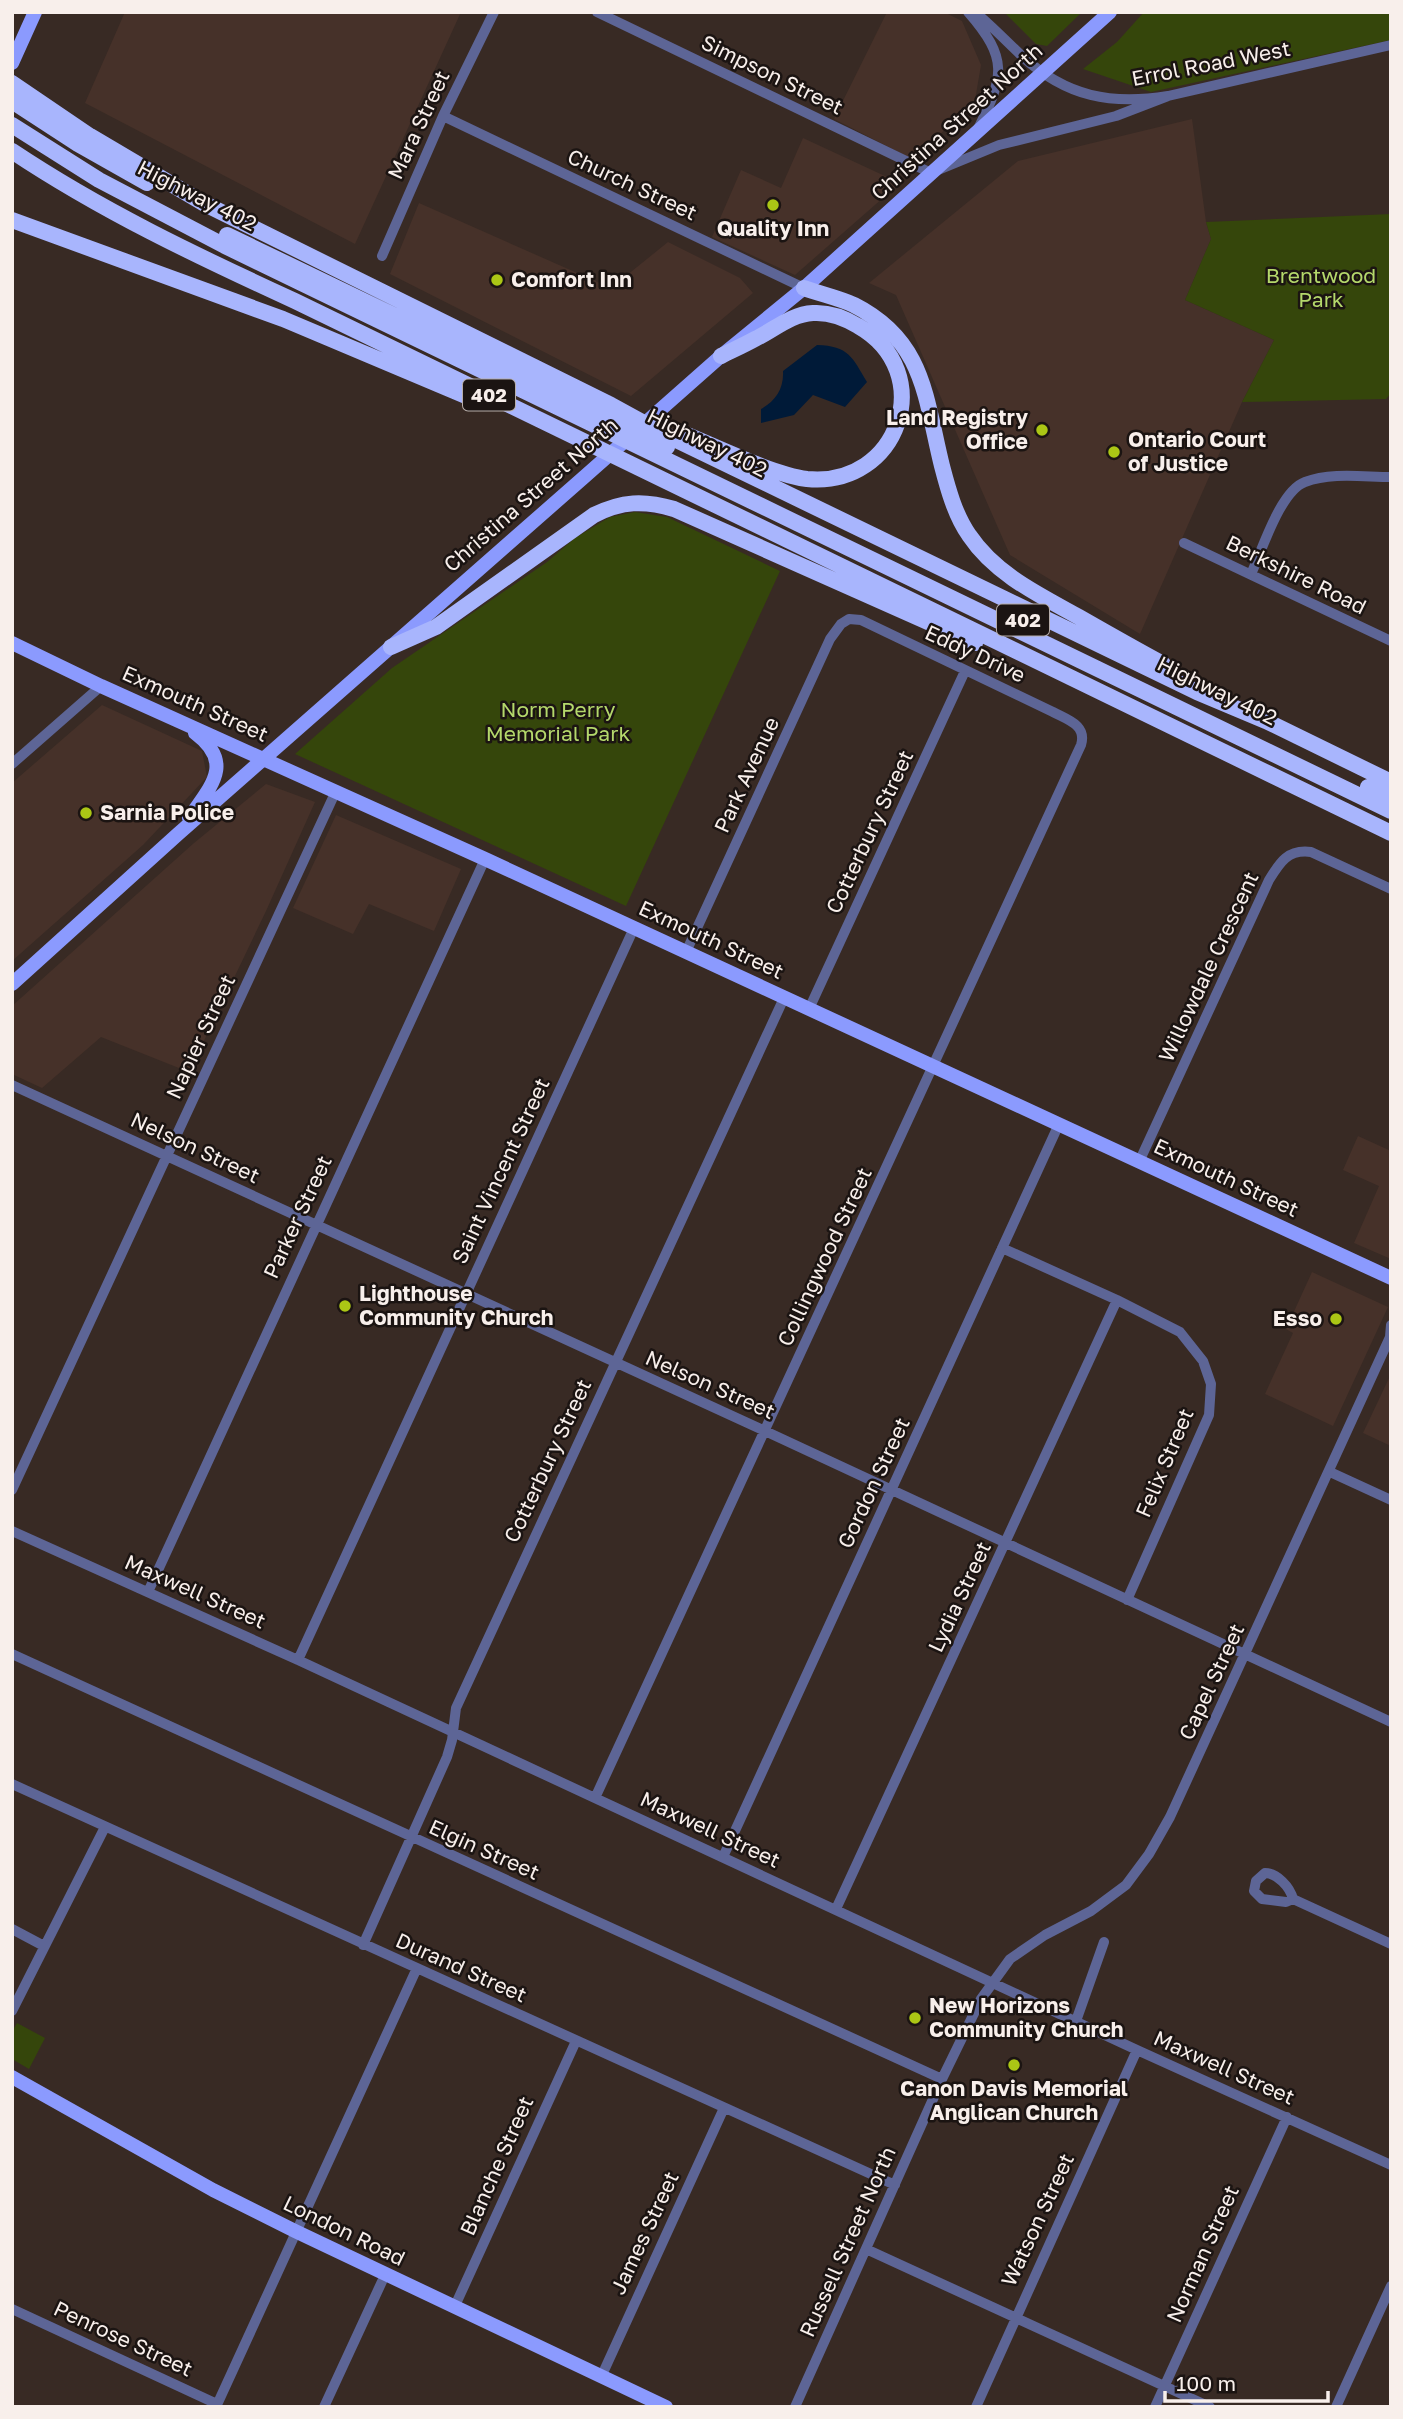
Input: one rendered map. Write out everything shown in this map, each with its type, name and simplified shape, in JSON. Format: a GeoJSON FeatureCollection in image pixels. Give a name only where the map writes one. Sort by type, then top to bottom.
{"type":"FeatureCollection","features":[{"type":"Feature","properties":{"kind":"highway"},"geometry":{"type":"LineString","coordinates":[[12,83],[47,130]]}},
{"type":"Feature","properties":{"kind":"highway"},"geometry":{"type":"LineString","coordinates":[[12,101],[109,186],[225,246],[1391,811]]}},
{"type":"Feature","properties":{"kind":"highway","name":"Highway 402"},"geometry":{"type":"LineString","coordinates":[[12,113],[47,130],[148,196],[230,237],[1391,798]]}},
{"type":"Feature","properties":{"kind":"highway"},"geometry":{"type":"LineString","coordinates":[[12,125],[47,130],[123,156],[205,204],[611,405],[664,435],[1197,692],[1266,721]]}},
{"type":"Feature","properties":{"kind":"highway","name":"402"},"geometry":{"type":"LineString","coordinates":[[12,151],[71,190],[178,247],[1391,833]]}},
{"type":"Feature","properties":{"kind":"highway"},"geometry":{"type":"LineString","coordinates":[[12,220],[351,346],[575,447],[682,489]]}},
{"type":"Feature","properties":{"kind":"highway"},"geometry":{"type":"LineString","coordinates":[[804,288],[852,304],[880,321],[901,340],[912,357],[919,376],[946,479],[968,535],[984,553],[1022,585],[1266,721],[1391,782]]}},
{"type":"Feature","properties":{"kind":"highway"},"geometry":{"type":"LineString","coordinates":[[611,405],[777,471],[806,479],[843,477],[858,471],[880,453],[896,428],[902,401],[897,368],[889,352],[879,341],[849,320],[823,313],[798,316],[722,356]]}},
{"type":"Feature","properties":{"kind":"highway"},"geometry":{"type":"LineString","coordinates":[[391,647],[436,627],[594,515],[616,505],[649,503],[674,509],[897,607],[1177,740],[1304,791]]}},
{"type":"Feature","properties":{"kind":"main road"},"geometry":{"type":"LineString","coordinates":[[12,62],[35,12]]}},
{"type":"Feature","properties":{"kind":"main road","name":"Christina Street North"},"geometry":{"type":"LineString","coordinates":[[12,984],[178,834],[583,478],[804,288],[1110,12]]}},
{"type":"Feature","properties":{"kind":"main road","name":"Exmouth Street"},"geometry":{"type":"LineString","coordinates":[[12,643],[1391,1278]]}},
{"type":"Feature","properties":{"kind":"main road"},"geometry":{"type":"LineString","coordinates":[[176,719],[206,741],[216,754],[218,763],[215,778],[178,834]]}},
{"type":"Feature","properties":{"kind":"main road","name":"London Road"},"geometry":{"type":"LineString","coordinates":[[12,2077],[213,2190],[385,2275],[666,2407]]}},
{"type":"Feature","properties":{"kind":"street","name":"Mara Street"},"geometry":{"type":"LineString","coordinates":[[382,256],[443,116],[494,12]]}},
{"type":"Feature","properties":{"kind":"street","name":"Simpson Street"},"geometry":{"type":"LineString","coordinates":[[597,12],[930,173]]}},
{"type":"Feature","properties":{"kind":"street"},"geometry":{"type":"LineString","coordinates":[[968,12],[991,41],[998,65],[996,90],[976,132]]}},
{"type":"Feature","properties":{"kind":"street","name":"Errol Road West"},"geometry":{"type":"LineString","coordinates":[[975,12],[1043,73],[1069,88],[1100,97],[1131,100],[1168,96],[1391,45]]}},
{"type":"Feature","properties":{"kind":"street"},"geometry":{"type":"LineString","coordinates":[[930,173],[999,145],[1116,116],[1168,96]]}},
{"type":"Feature","properties":{"kind":"street","name":"Church Street"},"geometry":{"type":"LineString","coordinates":[[443,116],[804,288]]}},
{"type":"Feature","properties":{"kind":"street"},"geometry":{"type":"LineString","coordinates":[[1251,574],[1284,502],[1297,486],[1322,478],[1391,477]]}},
{"type":"Feature","properties":{"kind":"street","name":"Berkshire Road"},"geometry":{"type":"LineString","coordinates":[[1184,543],[1391,641]]}},
{"type":"Feature","properties":{"kind":"street","name":"Eddy Drive"},"geometry":{"type":"LineString","coordinates":[[849,619],[861,621],[1075,723],[1082,731]]}},
{"type":"Feature","properties":{"kind":"street","name":"Park Avenue"},"geometry":{"type":"LineString","coordinates":[[686,952],[830,639],[841,624],[849,619]]}},
{"type":"Feature","properties":{"kind":"street","name":"Cotterbury Street"},"geometry":{"type":"LineString","coordinates":[[809,1009],[965,671]]}},
{"type":"Feature","properties":{"kind":"street"},"geometry":{"type":"LineString","coordinates":[[12,764],[101,686]]}},
{"type":"Feature","properties":{"kind":"street","name":"Collingwood Street"},"geometry":{"type":"LineString","coordinates":[[595,1798],[1081,745],[1084,736],[1082,731]]}},
{"type":"Feature","properties":{"kind":"street","name":"Napier Street"},"geometry":{"type":"LineString","coordinates":[[12,1490],[336,790]]}},
{"type":"Feature","properties":{"kind":"street","name":"Willowdale Crescent"},"geometry":{"type":"LineString","coordinates":[[1139,1162],[1269,880],[1283,858],[1300,850],[1311,852],[1391,889]]}},
{"type":"Feature","properties":{"kind":"street","name":"Parker Street"},"geometry":{"type":"LineString","coordinates":[[148,1592],[485,859]]}},
{"type":"Feature","properties":{"kind":"street","name":"Saint Vincent Street"},"geometry":{"type":"LineString","coordinates":[[298,1660],[634,928]]}},
{"type":"Feature","properties":{"kind":"street","name":"Cotterbury Street"},"geometry":{"type":"LineString","coordinates":[[363,1945],[447,1757],[456,1708],[784,998]]}},
{"type":"Feature","properties":{"kind":"street","name":"Nelson Street"},"geometry":{"type":"LineString","coordinates":[[14,1090],[167,1157],[765,1431],[1391,1722]]}},
{"type":"Feature","properties":{"kind":"street","name":"Gordon Street"},"geometry":{"type":"LineString","coordinates":[[723,1857],[1059,1124]]}},
{"type":"Feature","properties":{"kind":"street","name":"Felix Street"},"geometry":{"type":"LineString","coordinates":[[1002,1248],[1180,1332],[1203,1360],[1211,1384],[1209,1415],[1127,1600]]}},
{"type":"Feature","properties":{"kind":"street","name":"Lydia Street"},"geometry":{"type":"LineString","coordinates":[[836,1909],[1117,1300]]}},
{"type":"Feature","properties":{"kind":"street","name":"Capel Street"},"geometry":{"type":"LineString","coordinates":[[992,1981],[1010,1959],[1045,1935],[1091,1911],[1125,1885],[1149,1854],[1170,1817],[1330,1472],[1390,1336],[1391,1325]]}},
{"type":"Feature","properties":{"kind":"street"},"geometry":{"type":"LineString","coordinates":[[1330,1472],[1391,1500]]}},
{"type":"Feature","properties":{"kind":"street","name":"Maxwell Street"},"geometry":{"type":"LineString","coordinates":[[12,1531],[298,1660],[1137,2050],[1391,2165]]}},
{"type":"Feature","properties":{"kind":"street","name":"Elgin Street"},"geometry":{"type":"LineString","coordinates":[[12,1654],[942,2079]]}},
{"type":"Feature","properties":{"kind":"street","name":"Durand Street"},"geometry":{"type":"LineString","coordinates":[[12,1784],[895,2185]]}},
{"type":"Feature","properties":{"kind":"street"},"geometry":{"type":"LineString","coordinates":[[12,2011],[105,1828]]}},
{"type":"Feature","properties":{"kind":"street"},"geometry":{"type":"LineString","coordinates":[[1293,1899],[1391,1944]]}},
{"type":"Feature","properties":{"kind":"street"},"geometry":{"type":"LineString","coordinates":[[12,1929],[44,1946]]}},
{"type":"Feature","properties":{"kind":"street"},"geometry":{"type":"LineString","coordinates":[[1076,2021],[1104,1941]]}},
{"type":"Feature","properties":{"kind":"street"},"geometry":{"type":"LineString","coordinates":[[217,2405],[417,1968]]}},
{"type":"Feature","properties":{"kind":"street","name":"Russell Street North"},"geometry":{"type":"LineString","coordinates":[[795,2407],[942,2079],[992,1981]]}},
{"type":"Feature","properties":{"kind":"street","name":"Blanche Street"},"geometry":{"type":"LineString","coordinates":[[454,2308],[576,2040]]}},
{"type":"Feature","properties":{"kind":"street","name":"Watson Street"},"geometry":{"type":"LineString","coordinates":[[976,2407],[1137,2050]]}},
{"type":"Feature","properties":{"kind":"street","name":"James Street"},"geometry":{"type":"LineString","coordinates":[[602,2375],[724,2108]]}},
{"type":"Feature","properties":{"kind":"street","name":"Norman Street"},"geometry":{"type":"LineString","coordinates":[[1155,2407],[1287,2117]]}},
{"type":"Feature","properties":{"kind":"street"},"geometry":{"type":"LineString","coordinates":[[866,2249],[1210,2407]]}},
{"type":"Feature","properties":{"kind":"street"},"geometry":{"type":"LineString","coordinates":[[324,2407],[385,2275]]}},
{"type":"Feature","properties":{"kind":"street"},"geometry":{"type":"LineString","coordinates":[[1336,2407],[1391,2286]]}},
{"type":"Feature","properties":{"kind":"street","name":"Penrose Street"},"geometry":{"type":"LineString","coordinates":[[12,2309],[217,2405]]}},
{"type":"Feature","properties":{"kind":"shaded area"},"geometry":{"type":"Polygon","coordinates":[[[125,12],[461,12],[355,244],[85,103],[125,12]]]}},
{"type":"Feature","properties":{"kind":"shaded area"},"geometry":{"type":"Polygon","coordinates":[[[887,12],[944,12],[962,21],[981,65],[975,100],[914,160],[834,119],[887,12]]]}},
{"type":"Feature","properties":{"kind":"shaded area"},"geometry":{"type":"Polygon","coordinates":[[[1192,119],[1206,222],[1211,239],[1185,300],[1274,340],[1242,402],[1140,634],[1010,555],[896,295],[869,283],[1018,161],[1192,119]]]}},
{"type":"Feature","properties":{"kind":"shaded area"},"geometry":{"type":"Polygon","coordinates":[[[803,138],[900,183],[795,275],[712,237],[741,170],[781,188],[803,138]]]}},
{"type":"Feature","properties":{"kind":"shaded area"},"geometry":{"type":"Polygon","coordinates":[[[419,203],[611,288],[668,242],[740,278],[753,293],[631,396],[390,274],[419,203]]]}},
{"type":"Feature","properties":{"kind":"shaded area"},"geometry":{"type":"Polygon","coordinates":[[[102,705],[202,751],[207,777],[143,845],[12,961],[12,783],[102,705]]]}},
{"type":"Feature","properties":{"kind":"shaded area"},"geometry":{"type":"Polygon","coordinates":[[[266,784],[315,802],[189,1072],[101,1037],[42,1088],[12,1074],[12,1006],[194,843],[266,784]]]}},
{"type":"Feature","properties":{"kind":"shaded area"},"geometry":{"type":"Polygon","coordinates":[[[336,815],[461,869],[434,931],[369,904],[353,934],[293,908],[336,815]]]}},
{"type":"Feature","properties":{"kind":"shaded area"},"geometry":{"type":"Polygon","coordinates":[[[1358,1136],[1391,1151],[1391,1259],[1354,1243],[1379,1186],[1343,1170],[1358,1136]]]}},
{"type":"Feature","properties":{"kind":"shaded area"},"geometry":{"type":"Polygon","coordinates":[[[1312,1272],[1388,1307],[1333,1426],[1265,1394],[1293,1333],[1286,1329],[1312,1272]]]}},
{"type":"Feature","properties":{"kind":"shaded area"},"geometry":{"type":"Polygon","coordinates":[[[1391,1374],[1391,1446],[1363,1433],[1391,1374]]]}},
{"type":"Feature","properties":{"kind":"green space"},"geometry":{"type":"Polygon","coordinates":[[[1004,12],[1082,12],[1047,46],[1036,44],[1004,12]]]}},
{"type":"Feature","properties":{"kind":"green space"},"geometry":{"type":"Polygon","coordinates":[[[1144,12],[1391,12],[1391,40],[1151,92],[1083,69],[1117,42],[1144,12]]]}},
{"type":"Feature","properties":{"kind":"green space","name":"Brentwood Park"},"geometry":{"type":"Polygon","coordinates":[[[1391,214],[1391,393],[1386,399],[1242,402],[1274,340],[1185,300],[1211,239],[1206,222],[1391,214]]]}},
{"type":"Feature","properties":{"kind":"green space","name":"Norm Perry Memorial Park"},"geometry":{"type":"Polygon","coordinates":[[[635,512],[667,517],[780,571],[626,906],[295,754],[392,668],[547,562],[575,538],[610,517],[635,512]]]}},
{"type":"Feature","properties":{"kind":"green space"},"geometry":{"type":"Polygon","coordinates":[[[17,2023],[45,2038],[29,2069],[12,2059],[12,2032],[17,2023]]]}},
{"type":"Feature","properties":{"kind":"water"},"geometry":{"type":"Polygon","coordinates":[[[817,345],[836,348],[848,354],[867,382],[845,407],[813,395],[794,415],[761,423],[761,409],[778,393],[783,371],[817,345]]]}},
{"type":"Feature","properties":{"kind":"place","name":"Quality Inn"},"geometry":{"type":"Point","coordinates":[773,205]}},
{"type":"Feature","properties":{"kind":"place","name":"Comfort Inn"},"geometry":{"type":"Point","coordinates":[497,280]}},
{"type":"Feature","properties":{"kind":"place","name":"Land Registry Office"},"geometry":{"type":"Point","coordinates":[1042,430]}},
{"type":"Feature","properties":{"kind":"place","name":"Ontario Court of Justice"},"geometry":{"type":"Point","coordinates":[1114,452]}},
{"type":"Feature","properties":{"kind":"place","name":"Sarnia Police"},"geometry":{"type":"Point","coordinates":[86,813]}},
{"type":"Feature","properties":{"kind":"place","name":"Lighthouse Community Church"},"geometry":{"type":"Point","coordinates":[345,1306]}},
{"type":"Feature","properties":{"kind":"place","name":"Esso"},"geometry":{"type":"Point","coordinates":[1336,1319]}},
{"type":"Feature","properties":{"kind":"place","name":"New Horizons Community Church"},"geometry":{"type":"Point","coordinates":[915,2018]}},
{"type":"Feature","properties":{"kind":"place","name":"Canon Davis Memorial Anglican Church"},"geometry":{"type":"Point","coordinates":[1014,2065]}}]}
